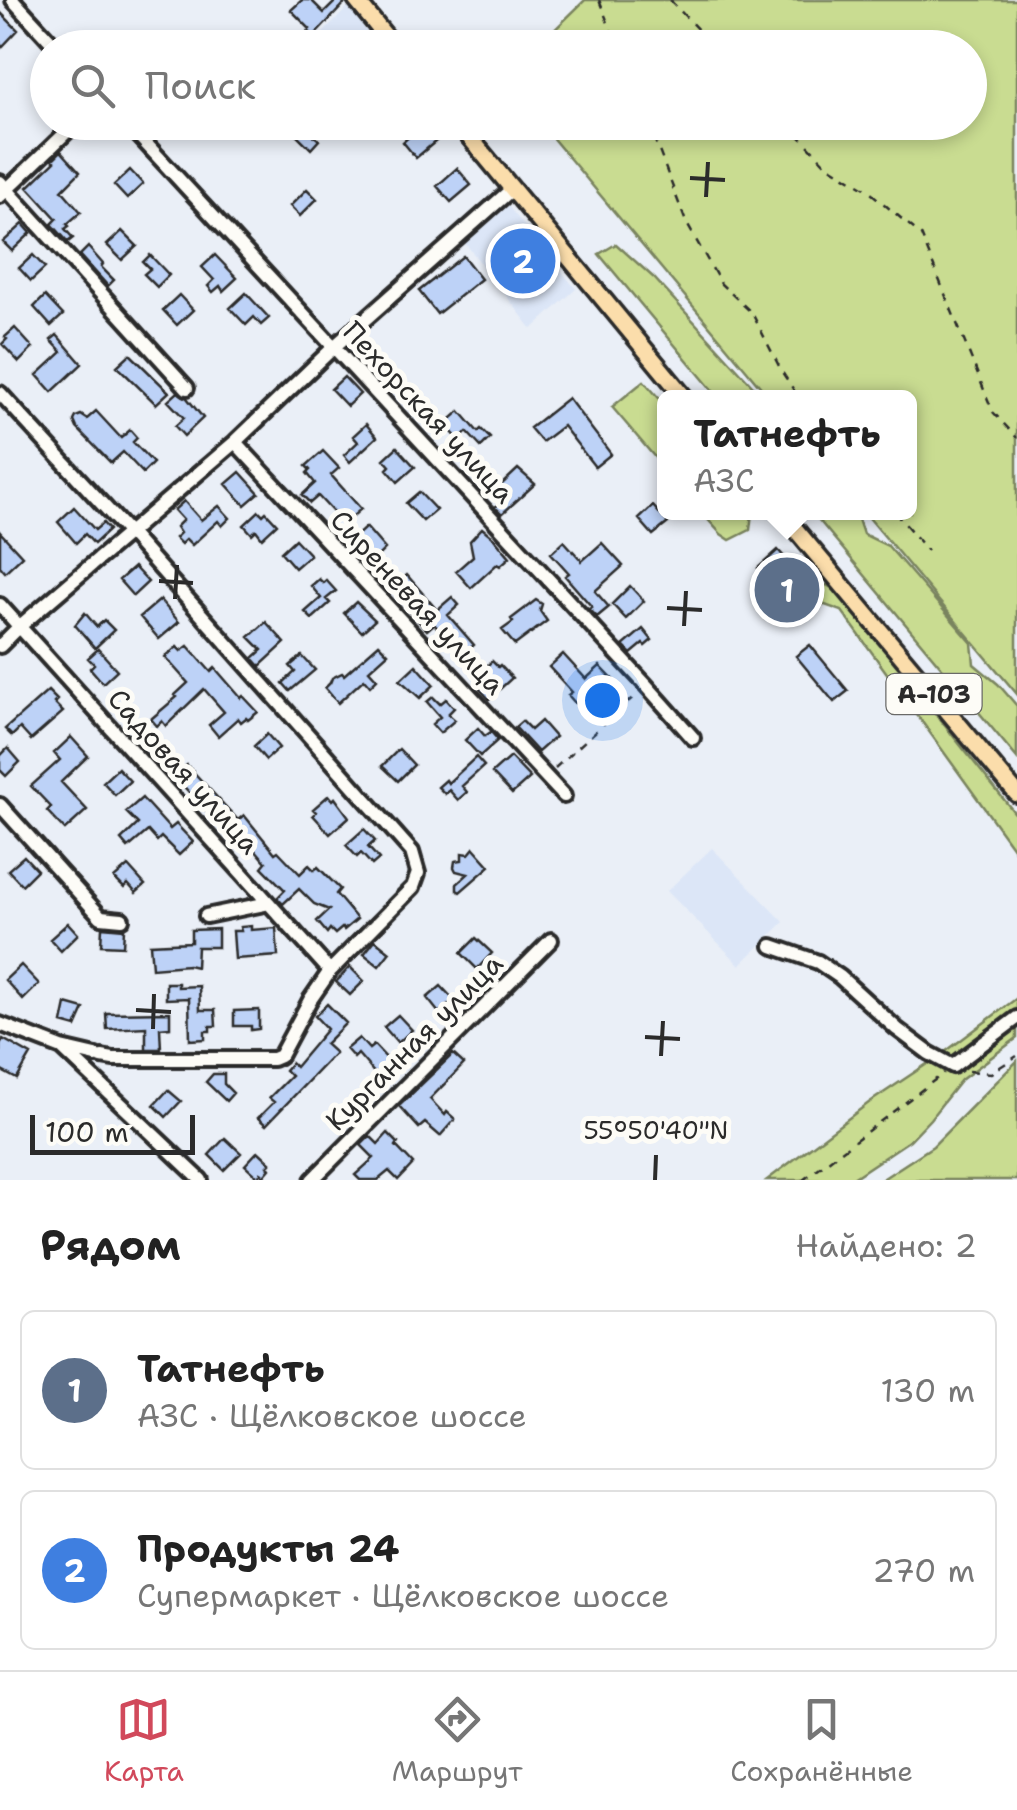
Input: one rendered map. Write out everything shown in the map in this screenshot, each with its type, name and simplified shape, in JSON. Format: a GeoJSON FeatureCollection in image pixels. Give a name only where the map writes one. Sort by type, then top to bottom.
{"type":"FeatureCollection","features":[{"type":"Feature","properties":{"kind":"main road"},"geometry":{"type":"LineString","coordinates":[[356,0],[380,30]]}},
{"type":"Feature","properties":{"kind":"main road"},"geometry":{"type":"LineString","coordinates":[[472,140],[678,390]]}},
{"type":"Feature","properties":{"kind":"main road","name":"А-103"},"geometry":{"type":"LineString","coordinates":[[788,520],[1017,794]]}},
{"type":"Feature","properties":{"kind":"street"},"geometry":{"type":"LineString","coordinates":[[14,0],[41,30]]}},
{"type":"Feature","properties":{"kind":"street"},"geometry":{"type":"LineString","coordinates":[[57,140],[2,189],[188,388]]}},
{"type":"Feature","properties":{"kind":"street","name":"Пехорская улица"},"geometry":{"type":"LineString","coordinates":[[143,140],[692,738]]}},
{"type":"Feature","properties":{"kind":"street"},"geometry":{"type":"LineString","coordinates":[[0,646],[235,442],[335,346],[512,189]]}},
{"type":"Feature","properties":{"kind":"street"},"geometry":{"type":"LineString","coordinates":[[0,393],[412,852],[418,873],[413,887],[330,970],[280,1056],[273,1059],[113,1060],[62,1048],[0,1024]]}},
{"type":"Feature","properties":{"kind":"street","name":"Сиреневая улица"},"geometry":{"type":"LineString","coordinates":[[235,442],[564,796]]}},
{"type":"Feature","properties":{"kind":"street","name":"Садовая улица"},"geometry":{"type":"LineString","coordinates":[[0,605],[330,970]]}},
{"type":"Feature","properties":{"kind":"street"},"geometry":{"type":"LineString","coordinates":[[0,805],[101,917],[122,919]]}},
{"type":"Feature","properties":{"kind":"street"},"geometry":{"type":"LineString","coordinates":[[206,916],[269,903]]}},
{"type":"Feature","properties":{"kind":"street","name":"Курганная улица"},"geometry":{"type":"LineString","coordinates":[[312,1180],[551,940]]}},
{"type":"Feature","properties":{"kind":"street"},"geometry":{"type":"LineString","coordinates":[[772,946],[818,962],[897,1029],[953,1066],[1017,1018]]}},
{"type":"Feature","properties":{"kind":"street"},"geometry":{"type":"LineString","coordinates":[[62,1048],[201,1180]]}},
{"type":"Feature","properties":{"kind":"path"},"geometry":{"type":"LineString","coordinates":[[599,0],[611,30]]}},
{"type":"Feature","properties":{"kind":"path"},"geometry":{"type":"LineString","coordinates":[[670,0],[698,30]]}},
{"type":"Feature","properties":{"kind":"path"},"geometry":{"type":"LineString","coordinates":[[655,140],[686,222],[721,284],[752,313],[794,390]]}},
{"type":"Feature","properties":{"kind":"path"},"geometry":{"type":"LineString","coordinates":[[804,140],[827,164],[865,188],[920,235],[993,412],[1017,438]]}},
{"type":"Feature","properties":{"kind":"path"},"geometry":{"type":"LineString","coordinates":[[902,520],[928,551]]}},
{"type":"Feature","properties":{"kind":"path"},"geometry":{"type":"LineString","coordinates":[[546,776],[646,685]]}},
{"type":"Feature","properties":{"kind":"path"},"geometry":{"type":"LineString","coordinates":[[803,1180],[953,1066],[991,1074],[1017,1056]]}},
{"type":"Feature","properties":{"kind":"shaded area"},"geometry":{"type":"Polygon","coordinates":[[[349,6],[366,30],[326,30],[349,6]]]}},
{"type":"Feature","properties":{"kind":"shaded area"},"geometry":{"type":"Polygon","coordinates":[[[508,206],[576,289],[532,329],[465,243],[508,206]]]}},
{"type":"Feature","properties":{"kind":"shaded area"},"geometry":{"type":"Polygon","coordinates":[[[712,848],[784,922],[740,965],[667,891],[712,848]]]}},
{"type":"Feature","properties":{"kind":"green space"},"geometry":{"type":"Polygon","coordinates":[[[585,0],[1017,0],[1017,694],[871,520],[917,520],[917,390],[763,390],[554,140],[987,140],[987,30],[554,30],[585,0]]]}},
{"type":"Feature","properties":{"kind":"green space"},"geometry":{"type":"Polygon","coordinates":[[[616,244],[654,278],[757,390],[712,390],[599,254],[616,244]]]}},
{"type":"Feature","properties":{"kind":"green space"},"geometry":{"type":"Polygon","coordinates":[[[644,381],[657,396],[657,460],[612,407],[644,381]]]}},
{"type":"Feature","properties":{"kind":"green space"},"geometry":{"type":"Polygon","coordinates":[[[708,520],[751,520],[750,530],[730,540],[708,520]]]}},
{"type":"Feature","properties":{"kind":"green space"},"geometry":{"type":"Polygon","coordinates":[[[819,520],[858,520],[863,534],[888,546],[972,643],[974,664],[1017,706],[1017,758],[819,520]]]}},
{"type":"Feature","properties":{"kind":"green space"},"geometry":{"type":"Polygon","coordinates":[[[827,585],[839,593],[1017,816],[1016,852],[842,611],[808,599],[827,585]]]}},
{"type":"Feature","properties":{"kind":"green space"},"geometry":{"type":"Polygon","coordinates":[[[1017,998],[1017,1038],[961,1080],[910,1140],[850,1180],[767,1180],[870,1102],[1017,998]]]}},
{"type":"Feature","properties":{"kind":"green space"},"geometry":{"type":"Polygon","coordinates":[[[1017,1061],[1017,1180],[881,1180],[933,1146],[1017,1061]]]}},
{"type":"Feature","properties":{"kind":"building"},"geometry":{"type":"Polygon","coordinates":[[[302,0],[311,0],[324,13],[337,0],[345,0],[320,30],[309,30],[291,10],[302,0]]]}},
{"type":"Feature","properties":{"kind":"building"},"geometry":{"type":"Polygon","coordinates":[[[0,12],[18,30],[0,49],[0,12]]]}},
{"type":"Feature","properties":{"kind":"building"},"geometry":{"type":"Polygon","coordinates":[[[302,140],[319,140],[311,149],[302,140]]]}},
{"type":"Feature","properties":{"kind":"building"},"geometry":{"type":"Polygon","coordinates":[[[405,140],[436,141],[416,158],[405,140]]]}},
{"type":"Feature","properties":{"kind":"building"},"geometry":{"type":"Polygon","coordinates":[[[61,151],[80,172],[62,190],[81,212],[67,224],[65,229],[73,238],[68,242],[52,224],[57,219],[28,187],[61,151]]]}},
{"type":"Feature","properties":{"kind":"building"},"geometry":{"type":"Polygon","coordinates":[[[457,168],[471,185],[451,202],[437,186],[457,168]]]}},
{"type":"Feature","properties":{"kind":"building"},"geometry":{"type":"Polygon","coordinates":[[[130,170],[143,184],[127,199],[114,185],[130,170]]]}},
{"type":"Feature","properties":{"kind":"building"},"geometry":{"type":"Polygon","coordinates":[[[307,189],[317,199],[300,216],[290,206],[307,189]]]}},
{"type":"Feature","properties":{"kind":"building"},"geometry":{"type":"Polygon","coordinates":[[[23,224],[31,233],[12,251],[3,242],[23,224]]]}},
{"type":"Feature","properties":{"kind":"building"},"geometry":{"type":"Polygon","coordinates":[[[122,231],[137,246],[122,260],[107,245],[122,231]]]}},
{"type":"Feature","properties":{"kind":"building"},"geometry":{"type":"Polygon","coordinates":[[[516,244],[541,276],[522,292],[496,260],[516,244]]]}},
{"type":"Feature","properties":{"kind":"building"},"geometry":{"type":"Polygon","coordinates":[[[88,247],[114,280],[108,286],[80,255],[88,247]]]}},
{"type":"Feature","properties":{"kind":"building"},"geometry":{"type":"Polygon","coordinates":[[[33,255],[45,268],[31,281],[19,268],[33,255]]]}},
{"type":"Feature","properties":{"kind":"building"},"geometry":{"type":"Polygon","coordinates":[[[150,255],[169,275],[157,287],[144,274],[150,269],[143,262],[150,255]]]}},
{"type":"Feature","properties":{"kind":"building"},"geometry":{"type":"Polygon","coordinates":[[[215,255],[237,278],[223,291],[220,286],[213,292],[208,286],[214,280],[202,267],[215,255]]]}},
{"type":"Feature","properties":{"kind":"building"},"geometry":{"type":"Polygon","coordinates":[[[463,256],[481,279],[437,314],[419,291],[463,256]]]}},
{"type":"Feature","properties":{"kind":"building"},"geometry":{"type":"Polygon","coordinates":[[[246,293],[269,318],[261,325],[254,317],[246,325],[230,308],[246,293]]]}},
{"type":"Feature","properties":{"kind":"building"},"geometry":{"type":"Polygon","coordinates":[[[179,295],[193,310],[177,325],[163,310],[179,295]]]}},
{"type":"Feature","properties":{"kind":"building"},"geometry":{"type":"Polygon","coordinates":[[[45,296],[63,315],[51,326],[34,307],[45,296]]]}},
{"type":"Feature","properties":{"kind":"building"},"geometry":{"type":"Polygon","coordinates":[[[15,328],[33,348],[19,362],[2,344],[15,328]]]}},
{"type":"Feature","properties":{"kind":"building"},"geometry":{"type":"Polygon","coordinates":[[[57,335],[82,364],[52,392],[37,375],[62,352],[51,340],[57,335]]]}},
{"type":"Feature","properties":{"kind":"building"},"geometry":{"type":"Polygon","coordinates":[[[130,354],[169,392],[156,404],[117,366],[130,354]]]}},
{"type":"Feature","properties":{"kind":"building"},"geometry":{"type":"Polygon","coordinates":[[[344,377],[360,394],[347,406],[331,389],[344,377]]]}},
{"type":"Feature","properties":{"kind":"building"},"geometry":{"type":"Polygon","coordinates":[[[178,392],[203,418],[184,436],[175,426],[184,418],[168,401],[178,392]]]}},
{"type":"Feature","properties":{"kind":"building"},"geometry":{"type":"Polygon","coordinates":[[[568,398],[611,454],[595,467],[563,426],[542,442],[530,428],[568,398]]]}},
{"type":"Feature","properties":{"kind":"building"},"geometry":{"type":"Polygon","coordinates":[[[96,411],[121,438],[130,430],[137,438],[133,442],[153,463],[143,473],[123,452],[111,463],[77,428],[76,417],[87,419],[96,411]]]}},
{"type":"Feature","properties":{"kind":"building"},"geometry":{"type":"Polygon","coordinates":[[[460,411],[478,432],[481,429],[490,438],[481,447],[467,432],[459,440],[445,424],[460,411]]]}},
{"type":"Feature","properties":{"kind":"building"},"geometry":{"type":"Polygon","coordinates":[[[366,424],[377,437],[350,462],[344,455],[358,442],[353,436],[366,424]]]}},
{"type":"Feature","properties":{"kind":"building"},"geometry":{"type":"Polygon","coordinates":[[[397,447],[415,467],[398,482],[384,459],[397,447]]]}},
{"type":"Feature","properties":{"kind":"building"},"geometry":{"type":"Polygon","coordinates":[[[323,451],[339,468],[331,475],[361,509],[344,524],[318,496],[310,503],[302,495],[315,483],[306,466],[323,451]]]}},
{"type":"Feature","properties":{"kind":"building"},"geometry":{"type":"Polygon","coordinates":[[[518,469],[535,484],[502,514],[495,507],[500,503],[486,487],[494,480],[500,486],[518,469]]]}},
{"type":"Feature","properties":{"kind":"building"},"geometry":{"type":"Polygon","coordinates":[[[240,472],[259,493],[245,505],[226,484],[240,472]]]}},
{"type":"Feature","properties":{"kind":"building"},"geometry":{"type":"Polygon","coordinates":[[[419,492],[436,510],[423,521],[406,503],[419,492]]]}},
{"type":"Feature","properties":{"kind":"building"},"geometry":{"type":"Polygon","coordinates":[[[184,501],[201,520],[219,506],[230,518],[222,526],[218,521],[192,545],[186,539],[181,544],[175,538],[180,533],[176,527],[183,520],[174,510],[184,501]]]}},
{"type":"Feature","properties":{"kind":"building"},"geometry":{"type":"Polygon","coordinates":[[[653,506],[657,520],[668,523],[653,535],[639,519],[653,506]]]}},
{"type":"Feature","properties":{"kind":"building"},"geometry":{"type":"Polygon","coordinates":[[[74,507],[95,530],[103,523],[109,530],[94,544],[85,534],[76,543],[58,522],[74,507]]]}},
{"type":"Feature","properties":{"kind":"building"},"geometry":{"type":"Polygon","coordinates":[[[259,511],[263,515],[266,512],[277,524],[262,538],[244,525],[259,511]]]}},
{"type":"Feature","properties":{"kind":"building"},"geometry":{"type":"Polygon","coordinates":[[[366,527],[385,549],[373,561],[365,557],[362,547],[353,544],[353,539],[366,527]]]}},
{"type":"Feature","properties":{"kind":"building"},"geometry":{"type":"Polygon","coordinates":[[[482,528],[510,557],[471,588],[456,571],[473,556],[470,541],[482,528]]]}},
{"type":"Feature","properties":{"kind":"building"},"geometry":{"type":"Polygon","coordinates":[[[0,532],[22,556],[5,572],[0,566],[0,532]]]}},
{"type":"Feature","properties":{"kind":"building"},"geometry":{"type":"Polygon","coordinates":[[[295,539],[310,555],[295,568],[281,552],[295,539]]]}},
{"type":"Feature","properties":{"kind":"building"},"geometry":{"type":"Polygon","coordinates":[[[564,541],[582,561],[602,543],[623,566],[595,591],[609,607],[597,617],[551,553],[564,541]]]}},
{"type":"Feature","properties":{"kind":"building"},"geometry":{"type":"Polygon","coordinates":[[[778,550],[804,587],[790,599],[758,568],[778,550]]]}},
{"type":"Feature","properties":{"kind":"building"},"geometry":{"type":"Polygon","coordinates":[[[134,567],[148,582],[133,596],[119,580],[134,567]]]}},
{"type":"Feature","properties":{"kind":"building"},"geometry":{"type":"Polygon","coordinates":[[[407,575],[437,610],[452,597],[459,605],[448,615],[474,645],[462,656],[434,624],[427,630],[406,608],[412,603],[396,585],[407,575]]]}},
{"type":"Feature","properties":{"kind":"building"},"geometry":{"type":"Polygon","coordinates":[[[319,579],[323,583],[326,580],[336,591],[326,599],[330,603],[312,619],[305,612],[321,598],[311,586],[319,579]]]}},
{"type":"Feature","properties":{"kind":"building"},"geometry":{"type":"Polygon","coordinates":[[[630,586],[644,601],[626,619],[612,604],[630,586]]]}},
{"type":"Feature","properties":{"kind":"building"},"geometry":{"type":"Polygon","coordinates":[[[160,600],[179,622],[159,639],[140,617],[160,600]]]}},
{"type":"Feature","properties":{"kind":"building"},"geometry":{"type":"Polygon","coordinates":[[[536,600],[542,604],[540,611],[547,621],[515,645],[502,630],[536,600]]]}},
{"type":"Feature","properties":{"kind":"building"},"geometry":{"type":"Polygon","coordinates":[[[356,602],[375,620],[362,632],[344,613],[356,602]]]}},
{"type":"Feature","properties":{"kind":"building"},"geometry":{"type":"Polygon","coordinates":[[[85,613],[97,627],[104,620],[114,630],[95,648],[75,625],[85,613]]]}},
{"type":"Feature","properties":{"kind":"building"},"geometry":{"type":"Polygon","coordinates":[[[266,622],[285,643],[260,666],[253,658],[262,650],[249,637],[266,622]]]}},
{"type":"Feature","properties":{"kind":"building"},"geometry":{"type":"Polygon","coordinates":[[[643,629],[652,640],[631,654],[623,646],[643,629]]]}},
{"type":"Feature","properties":{"kind":"building"},"geometry":{"type":"Polygon","coordinates":[[[379,644],[388,653],[369,670],[377,679],[370,686],[364,679],[338,703],[325,688],[332,678],[344,675],[379,644]]]}},
{"type":"Feature","properties":{"kind":"building"},"geometry":{"type":"Polygon","coordinates":[[[810,645],[848,691],[834,702],[796,656],[810,645]]]}},
{"type":"Feature","properties":{"kind":"building"},"geometry":{"type":"Polygon","coordinates":[[[188,646],[211,672],[215,668],[258,712],[248,720],[241,722],[238,718],[218,736],[209,725],[224,712],[204,689],[166,726],[162,721],[157,726],[151,719],[188,683],[165,657],[177,647],[181,651],[188,646]]]}},
{"type":"Feature","properties":{"kind":"building"},"geometry":{"type":"Polygon","coordinates":[[[98,649],[117,670],[103,683],[90,668],[94,664],[88,658],[98,649]]]}},
{"type":"Feature","properties":{"kind":"building"},"geometry":{"type":"Polygon","coordinates":[[[563,654],[586,679],[600,666],[622,689],[589,719],[549,667],[563,654]]]}},
{"type":"Feature","properties":{"kind":"building"},"geometry":{"type":"Polygon","coordinates":[[[302,656],[315,670],[290,691],[283,683],[295,672],[290,666],[302,656]]]}},
{"type":"Feature","properties":{"kind":"building"},"geometry":{"type":"Polygon","coordinates":[[[492,661],[512,678],[489,699],[480,689],[487,684],[478,674],[492,661]]]}},
{"type":"Feature","properties":{"kind":"building"},"geometry":{"type":"Polygon","coordinates":[[[416,665],[434,685],[420,698],[400,680],[416,665]]]}},
{"type":"Feature","properties":{"kind":"building"},"geometry":{"type":"Polygon","coordinates":[[[48,691],[63,712],[31,740],[20,728],[12,736],[5,729],[48,691]]]}},
{"type":"Feature","properties":{"kind":"building"},"geometry":{"type":"Polygon","coordinates":[[[433,697],[440,704],[446,699],[454,708],[448,714],[455,720],[440,733],[432,724],[440,717],[427,702],[433,697]]]}},
{"type":"Feature","properties":{"kind":"building"},"geometry":{"type":"Polygon","coordinates":[[[522,721],[531,730],[541,721],[555,737],[538,752],[515,727],[522,721]]]}},
{"type":"Feature","properties":{"kind":"building"},"geometry":{"type":"Polygon","coordinates":[[[478,728],[485,736],[491,732],[498,740],[480,756],[465,740],[478,728]]]}},
{"type":"Feature","properties":{"kind":"building"},"geometry":{"type":"Polygon","coordinates":[[[267,734],[279,748],[266,760],[254,746],[267,734]]]}},
{"type":"Feature","properties":{"kind":"building"},"geometry":{"type":"Polygon","coordinates":[[[71,737],[88,756],[61,782],[87,810],[65,830],[31,786],[60,760],[54,753],[71,737]]]}},
{"type":"Feature","properties":{"kind":"building"},"geometry":{"type":"Polygon","coordinates":[[[8,748],[20,762],[6,776],[0,770],[0,756],[8,748]]]}},
{"type":"Feature","properties":{"kind":"building"},"geometry":{"type":"Polygon","coordinates":[[[399,749],[414,765],[398,781],[382,766],[399,749]]]}},
{"type":"Feature","properties":{"kind":"building"},"geometry":{"type":"Polygon","coordinates":[[[476,757],[484,766],[462,786],[467,792],[458,800],[449,790],[445,794],[438,787],[446,780],[448,783],[476,757]]]}},
{"type":"Feature","properties":{"kind":"building"},"geometry":{"type":"Polygon","coordinates":[[[510,757],[530,778],[512,794],[492,773],[510,757]]]}},
{"type":"Feature","properties":{"kind":"building"},"geometry":{"type":"Polygon","coordinates":[[[187,765],[238,820],[244,815],[275,853],[278,851],[300,874],[309,865],[314,870],[318,867],[340,889],[336,894],[357,919],[344,930],[335,934],[330,929],[327,933],[317,921],[329,910],[314,904],[299,889],[283,904],[277,898],[285,890],[262,867],[266,862],[249,842],[244,847],[174,776],[187,765]]]}},
{"type":"Feature","properties":{"kind":"building"},"geometry":{"type":"Polygon","coordinates":[[[118,768],[130,781],[115,795],[103,782],[118,768]]]}},
{"type":"Feature","properties":{"kind":"building"},"geometry":{"type":"Polygon","coordinates":[[[329,795],[349,817],[330,834],[313,815],[313,809],[329,795]]]}},
{"type":"Feature","properties":{"kind":"building"},"geometry":{"type":"Polygon","coordinates":[[[142,798],[170,829],[176,824],[193,842],[179,855],[161,837],[157,841],[148,831],[128,848],[121,840],[138,824],[126,812],[142,798]]]}},
{"type":"Feature","properties":{"kind":"building"},"geometry":{"type":"Polygon","coordinates":[[[364,829],[375,841],[368,847],[379,859],[372,865],[346,845],[364,829]]]}},
{"type":"Feature","properties":{"kind":"building"},"geometry":{"type":"Polygon","coordinates":[[[474,848],[490,866],[460,892],[457,884],[468,874],[456,871],[455,861],[462,860],[462,853],[469,854],[474,848]]]}},
{"type":"Feature","properties":{"kind":"building"},"geometry":{"type":"Polygon","coordinates":[[[24,856],[37,870],[22,885],[8,870],[24,856]]]}},
{"type":"Feature","properties":{"kind":"building"},"geometry":{"type":"Polygon","coordinates":[[[128,866],[145,885],[136,893],[114,878],[128,866]]]}},
{"type":"Feature","properties":{"kind":"building"},"geometry":{"type":"Polygon","coordinates":[[[68,923],[78,934],[61,951],[50,939],[68,923]]]}},
{"type":"Feature","properties":{"kind":"building"},"geometry":{"type":"Polygon","coordinates":[[[251,926],[251,930],[276,928],[278,956],[235,959],[233,931],[251,926]]]}},
{"type":"Feature","properties":{"kind":"building"},"geometry":{"type":"Polygon","coordinates":[[[102,927],[124,929],[123,946],[101,945],[102,927]]]}},
{"type":"Feature","properties":{"kind":"building"},"geometry":{"type":"Polygon","coordinates":[[[218,929],[218,947],[197,947],[196,967],[152,968],[150,944],[191,942],[191,930],[218,929]]]}},
{"type":"Feature","properties":{"kind":"building"},"geometry":{"type":"Polygon","coordinates":[[[476,938],[492,953],[477,969],[461,953],[476,938]]]}},
{"type":"Feature","properties":{"kind":"building"},"geometry":{"type":"Polygon","coordinates":[[[375,940],[390,952],[379,966],[364,954],[375,940]]]}},
{"type":"Feature","properties":{"kind":"building"},"geometry":{"type":"Polygon","coordinates":[[[21,965],[39,984],[23,1000],[5,980],[21,965]]]}},
{"type":"Feature","properties":{"kind":"building"},"geometry":{"type":"Polygon","coordinates":[[[350,967],[364,981],[350,995],[336,982],[350,967]]]}},
{"type":"Feature","properties":{"kind":"building"},"geometry":{"type":"Polygon","coordinates":[[[166,983],[199,986],[200,1010],[215,1010],[216,1026],[205,1031],[205,1039],[190,1040],[189,998],[166,999],[166,983]]]}},
{"type":"Feature","properties":{"kind":"building"},"geometry":{"type":"Polygon","coordinates":[[[441,986],[454,1000],[439,1013],[427,998],[441,986]]]}},
{"type":"Feature","properties":{"kind":"building"},"geometry":{"type":"Polygon","coordinates":[[[66,1004],[84,1009],[76,1027],[62,1023],[66,1004]]]}},
{"type":"Feature","properties":{"kind":"building"},"geometry":{"type":"Polygon","coordinates":[[[327,1004],[346,1023],[325,1044],[335,1053],[266,1125],[258,1118],[274,1102],[269,1098],[291,1076],[285,1070],[291,1063],[295,1067],[327,1029],[315,1016],[327,1004]]]}},
{"type":"Feature","properties":{"kind":"building"},"geometry":{"type":"Polygon","coordinates":[[[259,1010],[259,1029],[234,1026],[234,1011],[259,1010]]]}},
{"type":"Feature","properties":{"kind":"building"},"geometry":{"type":"Polygon","coordinates":[[[170,1012],[170,1027],[160,1028],[161,1049],[146,1049],[146,1027],[107,1029],[106,1013],[170,1012]]]}},
{"type":"Feature","properties":{"kind":"building"},"geometry":{"type":"Polygon","coordinates":[[[398,1015],[412,1030],[398,1043],[384,1027],[398,1015]]]}},
{"type":"Feature","properties":{"kind":"building"},"geometry":{"type":"Polygon","coordinates":[[[359,1038],[369,1049],[374,1045],[390,1062],[376,1075],[358,1054],[354,1058],[346,1049],[359,1038]]]}},
{"type":"Feature","properties":{"kind":"building"},"geometry":{"type":"Polygon","coordinates":[[[3,1039],[31,1055],[17,1079],[0,1070],[3,1039]]]}},
{"type":"Feature","properties":{"kind":"building"},"geometry":{"type":"Polygon","coordinates":[[[453,1054],[464,1064],[430,1099],[445,1115],[447,1112],[455,1119],[440,1136],[425,1123],[419,1128],[399,1106],[453,1054]]]}},
{"type":"Feature","properties":{"kind":"building"},"geometry":{"type":"Polygon","coordinates":[[[213,1074],[224,1074],[224,1084],[233,1093],[226,1101],[206,1082],[213,1074]]]}},
{"type":"Feature","properties":{"kind":"building"},"geometry":{"type":"Polygon","coordinates":[[[168,1090],[181,1101],[166,1117],[154,1105],[168,1090]]]}},
{"type":"Feature","properties":{"kind":"building"},"geometry":{"type":"Polygon","coordinates":[[[388,1133],[413,1164],[398,1180],[389,1171],[378,1180],[360,1180],[355,1175],[374,1158],[361,1145],[370,1136],[378,1144],[388,1133]]]}},
{"type":"Feature","properties":{"kind":"building"},"geometry":{"type":"Polygon","coordinates":[[[225,1138],[241,1153],[224,1170],[209,1155],[225,1138]]]}},
{"type":"Feature","properties":{"kind":"building"},"geometry":{"type":"Polygon","coordinates":[[[258,1151],[271,1163],[264,1176],[261,1173],[258,1177],[245,1165],[258,1151]]]}},
{"type":"Feature","properties":{"kind":"place","name":"Продукты 24"},"geometry":{"type":"Point","coordinates":[523,261]}},
{"type":"Feature","properties":{"kind":"place","name":"Татнефть"},"geometry":{"type":"Point","coordinates":[787,590]}}]}
